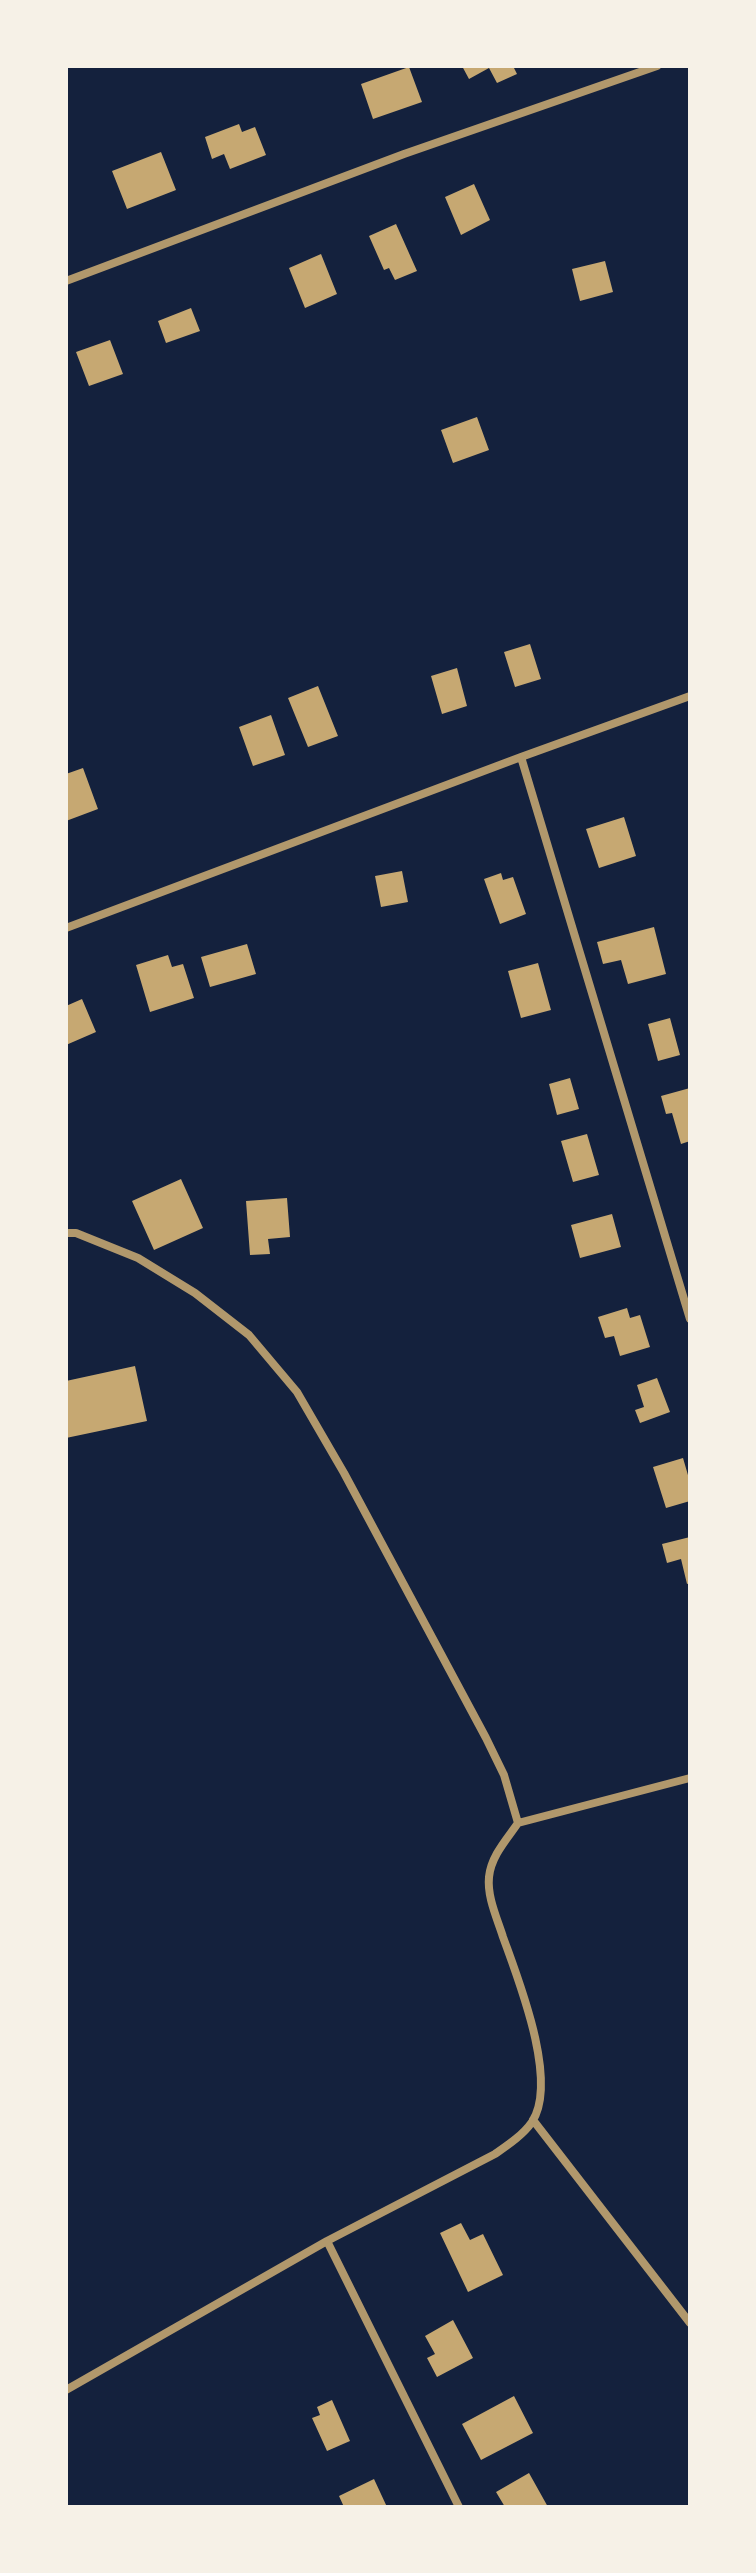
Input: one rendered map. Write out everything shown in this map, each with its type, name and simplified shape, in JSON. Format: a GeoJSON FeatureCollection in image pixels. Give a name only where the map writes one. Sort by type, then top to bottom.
{"type":"FeatureCollection","features":[{"type":"Feature","properties":{"kind":"street"},"geometry":{"type":"LineString","coordinates":[[66,281],[404,154],[657,66]]}},
{"type":"Feature","properties":{"kind":"street"},"geometry":{"type":"LineString","coordinates":[[66,928],[690,696]]}},
{"type":"Feature","properties":{"kind":"street"},"geometry":{"type":"LineString","coordinates":[[521,757],[690,1319]]}},
{"type":"Feature","properties":{"kind":"street"},"geometry":{"type":"LineString","coordinates":[[66,1233],[76,1233],[138,1258],[195,1293],[249,1335],[297,1392],[344,1473],[486,1738],[504,1775],[518,1823]]}},
{"type":"Feature","properties":{"kind":"street"},"geometry":{"type":"LineString","coordinates":[[66,2390],[327,2241],[495,2154],[515,2139],[533,2120],[539,2098],[539,2057],[530,2014],[491,1901],[489,1877],[497,1854],[518,1823],[690,1778]]}},
{"type":"Feature","properties":{"kind":"street"},"geometry":{"type":"LineString","coordinates":[[533,2120],[690,2323]]}},
{"type":"Feature","properties":{"kind":"street"},"geometry":{"type":"LineString","coordinates":[[327,2241],[459,2507]]}},
{"type":"Feature","properties":{"kind":"building"},"geometry":{"type":"Polygon","coordinates":[[[462,66],[513,66],[517,74],[497,83],[489,68],[469,79],[462,66]]]}},
{"type":"Feature","properties":{"kind":"building"},"geometry":{"type":"Polygon","coordinates":[[[409,67],[422,102],[373,119],[361,84],[409,67]]]}},
{"type":"Feature","properties":{"kind":"building"},"geometry":{"type":"Polygon","coordinates":[[[239,124],[242,132],[255,127],[266,155],[230,169],[224,154],[212,159],[205,137],[239,124]]]}},
{"type":"Feature","properties":{"kind":"building"},"geometry":{"type":"Polygon","coordinates":[[[161,152],[176,190],[127,209],[112,171],[161,152]]]}},
{"type":"Feature","properties":{"kind":"building"},"geometry":{"type":"Polygon","coordinates":[[[474,184],[490,220],[461,235],[445,197],[474,184]]]}},
{"type":"Feature","properties":{"kind":"building"},"geometry":{"type":"Polygon","coordinates":[[[396,224],[417,271],[395,280],[389,268],[384,270],[369,236],[396,224]]]}},
{"type":"Feature","properties":{"kind":"building"},"geometry":{"type":"Polygon","coordinates":[[[321,254],[337,294],[305,308],[289,268],[321,254]]]}},
{"type":"Feature","properties":{"kind":"building"},"geometry":{"type":"Polygon","coordinates":[[[605,261],[613,292],[580,301],[572,269],[605,261]]]}},
{"type":"Feature","properties":{"kind":"building"},"geometry":{"type":"Polygon","coordinates":[[[191,308],[200,331],[166,343],[158,321],[191,308]]]}},
{"type":"Feature","properties":{"kind":"building"},"geometry":{"type":"Polygon","coordinates":[[[110,340],[123,374],[89,386],[76,352],[110,340]]]}},
{"type":"Feature","properties":{"kind":"building"},"geometry":{"type":"Polygon","coordinates":[[[477,417],[489,450],[453,463],[441,430],[477,417]]]}},
{"type":"Feature","properties":{"kind":"building"},"geometry":{"type":"Polygon","coordinates":[[[530,644],[541,679],[515,687],[504,652],[530,644]]]}},
{"type":"Feature","properties":{"kind":"building"},"geometry":{"type":"Polygon","coordinates":[[[457,668],[467,706],[442,714],[431,676],[457,668]]]}},
{"type":"Feature","properties":{"kind":"building"},"geometry":{"type":"Polygon","coordinates":[[[318,686],[338,736],[308,747],[288,698],[318,686]]]}},
{"type":"Feature","properties":{"kind":"building"},"geometry":{"type":"Polygon","coordinates":[[[271,715],[285,755],[253,766],[239,727],[271,715]]]}},
{"type":"Feature","properties":{"kind":"building"},"geometry":{"type":"Polygon","coordinates":[[[83,768],[98,809],[66,821],[66,774],[83,768]]]}},
{"type":"Feature","properties":{"kind":"building"},"geometry":{"type":"Polygon","coordinates":[[[624,817],[636,856],[599,868],[586,829],[624,817]]]}},
{"type":"Feature","properties":{"kind":"building"},"geometry":{"type":"Polygon","coordinates":[[[402,871],[408,902],[381,907],[375,876],[402,871]]]}},
{"type":"Feature","properties":{"kind":"building"},"geometry":{"type":"Polygon","coordinates":[[[501,873],[503,880],[513,877],[526,914],[500,924],[484,879],[501,873]]]}},
{"type":"Feature","properties":{"kind":"building"},"geometry":{"type":"Polygon","coordinates":[[[654,927],[666,974],[628,984],[621,960],[603,964],[597,942],[654,927]]]}},
{"type":"Feature","properties":{"kind":"building"},"geometry":{"type":"Polygon","coordinates":[[[247,944],[256,974],[210,987],[201,957],[247,944]]]}},
{"type":"Feature","properties":{"kind":"building"},"geometry":{"type":"Polygon","coordinates":[[[168,955],[172,967],[183,964],[194,998],[150,1012],[136,965],[168,955]]]}},
{"type":"Feature","properties":{"kind":"building"},"geometry":{"type":"Polygon","coordinates":[[[538,963],[551,1010],[521,1018],[508,971],[538,963]]]}},
{"type":"Feature","properties":{"kind":"building"},"geometry":{"type":"Polygon","coordinates":[[[82,999],[96,1032],[66,1045],[66,1006],[82,999]]]}},
{"type":"Feature","properties":{"kind":"building"},"geometry":{"type":"Polygon","coordinates":[[[670,1018],[680,1055],[658,1061],[648,1024],[670,1018]]]}},
{"type":"Feature","properties":{"kind":"building"},"geometry":{"type":"Polygon","coordinates":[[[570,1078],[579,1109],[557,1115],[549,1084],[570,1078]]]}},
{"type":"Feature","properties":{"kind":"building"},"geometry":{"type":"Polygon","coordinates":[[[690,1088],[690,1141],[681,1144],[672,1113],[666,1114],[661,1096],[690,1088]]]}},
{"type":"Feature","properties":{"kind":"building"},"geometry":{"type":"Polygon","coordinates":[[[587,1134],[599,1175],[573,1182],[561,1141],[587,1134]]]}},
{"type":"Feature","properties":{"kind":"building"},"geometry":{"type":"Polygon","coordinates":[[[181,1179],[203,1228],[154,1250],[132,1201],[181,1179]]]}},
{"type":"Feature","properties":{"kind":"building"},"geometry":{"type":"Polygon","coordinates":[[[287,1198],[290,1237],[268,1239],[270,1254],[250,1255],[246,1201],[287,1198]]]}},
{"type":"Feature","properties":{"kind":"building"},"geometry":{"type":"Polygon","coordinates":[[[612,1214],[621,1247],[580,1258],[571,1225],[612,1214]]]}},
{"type":"Feature","properties":{"kind":"building"},"geometry":{"type":"Polygon","coordinates":[[[627,1308],[630,1318],[640,1315],[650,1347],[620,1356],[614,1336],[605,1338],[598,1317],[627,1308]]]}},
{"type":"Feature","properties":{"kind":"building"},"geometry":{"type":"Polygon","coordinates":[[[135,1366],[147,1421],[66,1438],[66,1381],[135,1366]]]}},
{"type":"Feature","properties":{"kind":"building"},"geometry":{"type":"Polygon","coordinates":[[[657,1378],[670,1412],[640,1423],[635,1410],[644,1407],[637,1385],[657,1378]]]}},
{"type":"Feature","properties":{"kind":"building"},"geometry":{"type":"Polygon","coordinates":[[[683,1458],[690,1482],[690,1501],[666,1508],[653,1467],[683,1458]]]}},
{"type":"Feature","properties":{"kind":"building"},"geometry":{"type":"Polygon","coordinates":[[[690,1537],[690,1583],[687,1584],[681,1559],[667,1563],[662,1544],[690,1537]]]}},
{"type":"Feature","properties":{"kind":"building"},"geometry":{"type":"Polygon","coordinates":[[[461,2223],[470,2240],[483,2234],[503,2275],[468,2292],[440,2233],[461,2223]]]}},
{"type":"Feature","properties":{"kind":"building"},"geometry":{"type":"Polygon","coordinates":[[[453,2320],[473,2358],[437,2377],[427,2358],[435,2354],[425,2336],[453,2320]]]}},
{"type":"Feature","properties":{"kind":"building"},"geometry":{"type":"Polygon","coordinates":[[[514,2396],[533,2433],[481,2460],[462,2424],[514,2396]]]}},
{"type":"Feature","properties":{"kind":"building"},"geometry":{"type":"Polygon","coordinates":[[[332,2400],[350,2441],[327,2451],[312,2418],[320,2415],[317,2407],[332,2400]]]}},
{"type":"Feature","properties":{"kind":"building"},"geometry":{"type":"Polygon","coordinates":[[[529,2473],[548,2507],[505,2507],[496,2492],[529,2473]]]}},
{"type":"Feature","properties":{"kind":"building"},"geometry":{"type":"Polygon","coordinates":[[[374,2479],[387,2507],[344,2507],[339,2496],[374,2479]]]}}]}
